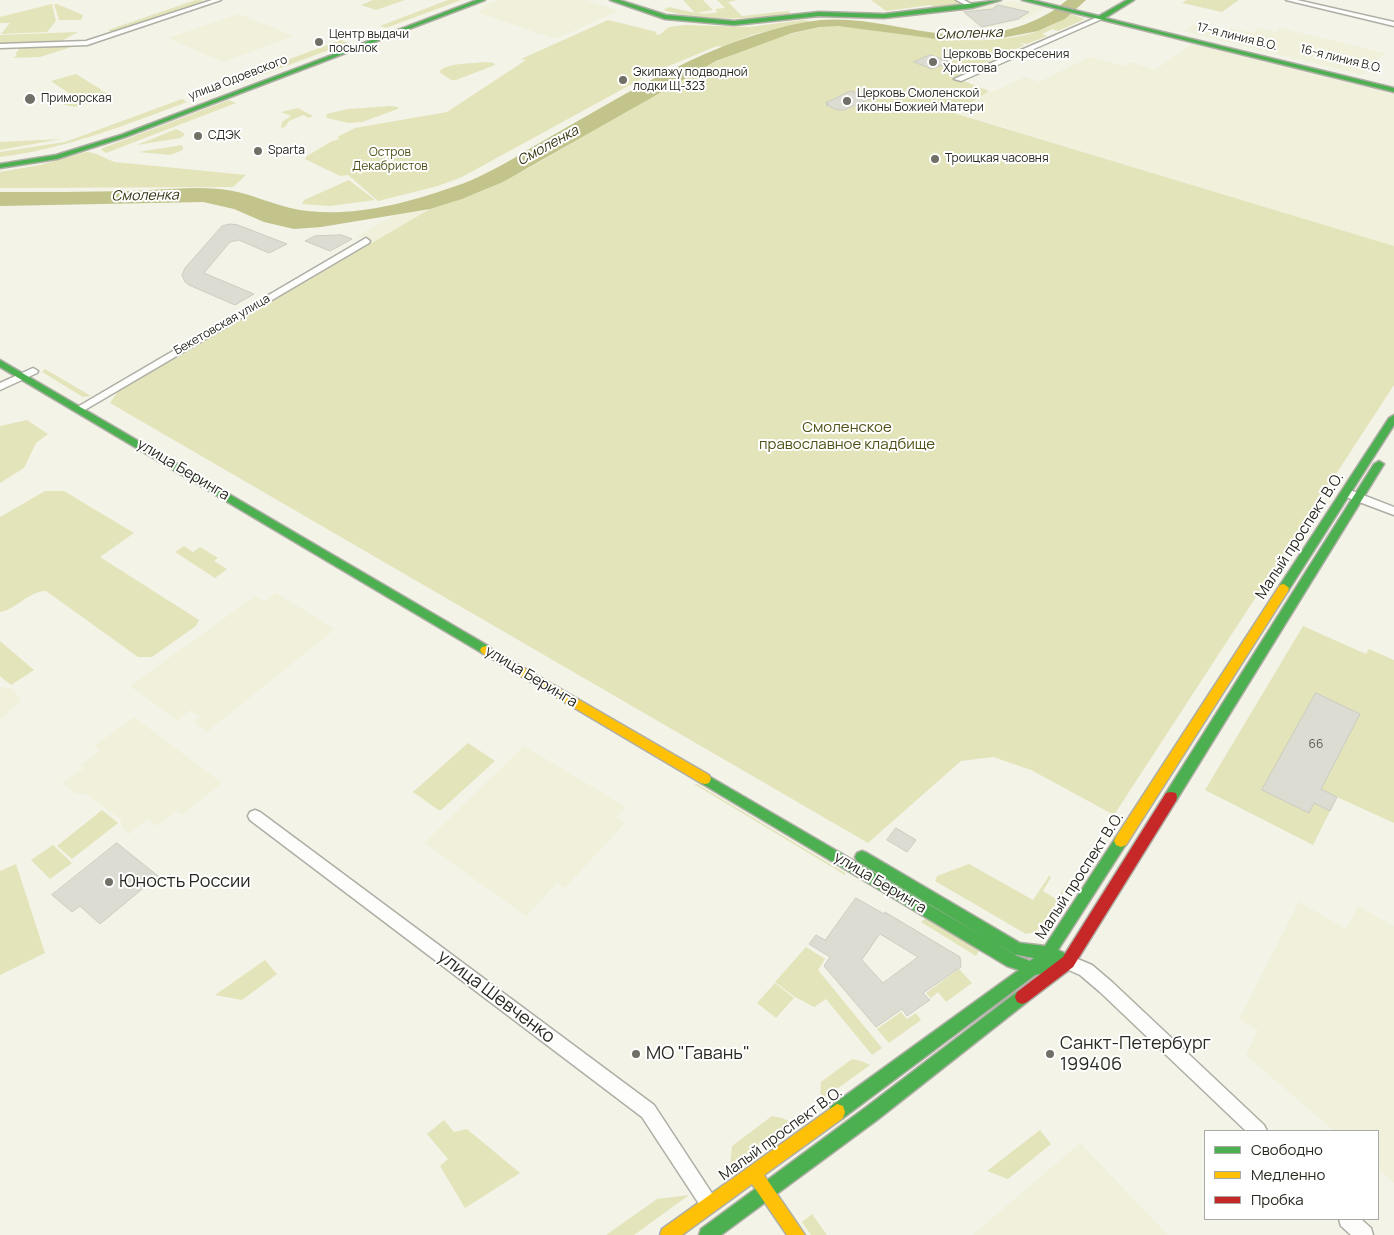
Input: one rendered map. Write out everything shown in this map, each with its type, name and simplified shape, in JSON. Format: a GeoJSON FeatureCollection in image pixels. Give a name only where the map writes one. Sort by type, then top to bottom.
{"type":"FeatureCollection","features":[{"type":"Feature","properties":{"kind":"street"},"geometry":{"type":"LineString","coordinates":[[0,46],[87,43],[218,0]]}},
{"type":"Feature","properties":{"kind":"street","name":"улица Одоевского"},"geometry":{"type":"LineString","coordinates":[[0,166],[57,156],[104,142],[461,4],[482,0]]}},
{"type":"Feature","properties":{"kind":"street"},"geometry":{"type":"LineString","coordinates":[[613,0],[656,15],[711,22],[747,22],[819,14],[884,16],[972,6],[998,0]]}},
{"type":"Feature","properties":{"kind":"street"},"geometry":{"type":"LineString","coordinates":[[623,0],[674,18]]}},
{"type":"Feature","properties":{"kind":"street"},"geometry":{"type":"LineString","coordinates":[[959,0],[972,6]]}},
{"type":"Feature","properties":{"kind":"street"},"geometry":{"type":"LineString","coordinates":[[1025,0],[1059,6]]}},
{"type":"Feature","properties":{"kind":"street"},"geometry":{"type":"LineString","coordinates":[[1044,0],[1059,6]]}},
{"type":"Feature","properties":{"kind":"street"},"geometry":{"type":"LineString","coordinates":[[958,79],[1102,17],[1131,0]]}},
{"type":"Feature","properties":{"kind":"street"},"geometry":{"type":"LineString","coordinates":[[1293,0],[1394,22]]}},
{"type":"Feature","properties":{"kind":"street"},"geometry":{"type":"LineString","coordinates":[[1304,0],[1394,22]]}},
{"type":"Feature","properties":{"kind":"street","name":"16-я линия В.О."},"geometry":{"type":"LineString","coordinates":[[1059,6],[1394,88]]}},
{"type":"Feature","properties":{"kind":"street","name":"улица Одоевского"},"geometry":{"type":"LineString","coordinates":[[0,160],[46,152],[95,138],[285,71]]}},
{"type":"Feature","properties":{"kind":"street","name":"Бекетовская улица"},"geometry":{"type":"LineString","coordinates":[[83,406],[366,241]]}},
{"type":"Feature","properties":{"kind":"street","name":"улица Беринга"},"geometry":{"type":"LineString","coordinates":[[0,352],[28,374],[608,708]]}},
{"type":"Feature","properties":{"kind":"street","name":"улица Беринга"},"geometry":{"type":"LineString","coordinates":[[0,363],[28,374]]}},
{"type":"Feature","properties":{"kind":"street"},"geometry":{"type":"LineString","coordinates":[[0,387],[28,374]]}},
{"type":"Feature","properties":{"kind":"street","name":"улица Беринга"},"geometry":{"type":"LineString","coordinates":[[83,406],[1012,961],[1032,969]]}},
{"type":"Feature","properties":{"kind":"street","name":"Малый проспект В.О."},"geometry":{"type":"LineString","coordinates":[[668,1235],[1032,969],[1048,954],[1394,418]]}},
{"type":"Feature","properties":{"kind":"street","name":"Малый проспект В.О."},"geometry":{"type":"LineString","coordinates":[[707,1235],[871,1114],[1068,962],[1384,456]]}},
{"type":"Feature","properties":{"kind":"street"},"geometry":{"type":"LineString","coordinates":[[1345,492],[1394,511]]}},
{"type":"Feature","properties":{"kind":"street","name":"улица Шевченко"},"geometry":{"type":"LineString","coordinates":[[255,816],[648,1111],[710,1204]]}},
{"type":"Feature","properties":{"kind":"street","name":"улица Беринга"},"geometry":{"type":"LineString","coordinates":[[852,851],[1018,948],[1048,954],[1086,970],[1257,1130]]}},
{"type":"Feature","properties":{"kind":"street"},"geometry":{"type":"LineString","coordinates":[[1032,969],[1068,962]]}},
{"type":"Feature","properties":{"kind":"street"},"geometry":{"type":"LineString","coordinates":[[753,1172],[797,1235]]}},
{"type":"Feature","properties":{"kind":"street"},"geometry":{"type":"LineString","coordinates":[[1349,1220],[1364,1235]]}},
{"type":"Feature","properties":{"kind":"shaded area"},"geometry":{"type":"Polygon","coordinates":[[[499,0],[586,0],[619,11],[560,37],[552,38],[479,13],[485,5],[499,0]]]}},
{"type":"Feature","properties":{"kind":"shaded area"},"geometry":{"type":"Polygon","coordinates":[[[1013,1],[1045,8],[1025,19],[982,29],[960,10],[1013,1]]]}},
{"type":"Feature","properties":{"kind":"shaded area"},"geometry":{"type":"Polygon","coordinates":[[[239,14],[294,36],[223,62],[168,38],[239,14]]]}},
{"type":"Feature","properties":{"kind":"shaded area"},"geometry":{"type":"Polygon","coordinates":[[[1193,25],[1202,27],[1205,25],[1226,31],[1231,28],[1253,33],[1260,28],[1276,32],[1280,28],[1385,53],[1363,75],[1183,31],[1193,25]]]}},
{"type":"Feature","properties":{"kind":"shaded area"},"geometry":{"type":"Polygon","coordinates":[[[1192,44],[1394,94],[1394,246],[954,112],[981,94],[994,91],[1025,77],[1039,82],[1090,57],[1124,66],[1131,62],[1155,70],[1192,44]]]}},
{"type":"Feature","properties":{"kind":"shaded area"},"geometry":{"type":"Polygon","coordinates":[[[430,209],[306,283],[299,280],[367,240],[357,236],[395,215],[430,209]]]}},
{"type":"Feature","properties":{"kind":"shaded area"},"geometry":{"type":"Polygon","coordinates":[[[276,593],[335,629],[207,732],[193,722],[200,717],[191,710],[177,720],[130,686],[255,596],[264,601],[276,593]]]}},
{"type":"Feature","properties":{"kind":"shaded area"},"geometry":{"type":"Polygon","coordinates":[[[0,687],[13,689],[21,700],[0,720],[0,687]]]}},
{"type":"Feature","properties":{"kind":"shaded area"},"geometry":{"type":"Polygon","coordinates":[[[134,717],[222,783],[182,815],[176,811],[157,826],[148,819],[129,834],[122,828],[121,820],[87,794],[75,793],[62,783],[84,768],[80,765],[100,751],[94,746],[134,717]]]}},
{"type":"Feature","properties":{"kind":"shaded area"},"geometry":{"type":"Polygon","coordinates":[[[524,746],[626,807],[616,817],[625,823],[565,888],[557,883],[526,916],[424,843],[524,746]]]}},
{"type":"Feature","properties":{"kind":"shaded area"},"geometry":{"type":"Polygon","coordinates":[[[1299,902],[1346,929],[1358,906],[1394,926],[1394,1183],[1379,1170],[1379,1130],[1333,1130],[1246,1055],[1258,1030],[1239,1019],[1299,902]]]}},
{"type":"Feature","properties":{"kind":"shaded area"},"geometry":{"type":"Polygon","coordinates":[[[1080,1143],[1168,1235],[973,1235],[991,1219],[1080,1143]]]}},
{"type":"Feature","properties":{"kind":"green space"},"geometry":{"type":"Polygon","coordinates":[[[196,0],[211,1],[114,33],[108,30],[196,0]]]}},
{"type":"Feature","properties":{"kind":"green space"},"geometry":{"type":"Polygon","coordinates":[[[373,0],[405,0],[376,10],[361,5],[373,0]]]}},
{"type":"Feature","properties":{"kind":"green space"},"geometry":{"type":"Polygon","coordinates":[[[448,0],[461,0],[386,28],[380,26],[448,0]]]}},
{"type":"Feature","properties":{"kind":"green space"},"geometry":{"type":"Polygon","coordinates":[[[683,0],[703,0],[713,10],[696,13],[713,13],[718,12],[715,9],[725,8],[717,0],[738,0],[728,2],[742,16],[788,11],[791,14],[710,18],[663,10],[669,7],[695,13],[683,0]]]}},
{"type":"Feature","properties":{"kind":"green space"},"geometry":{"type":"Polygon","coordinates":[[[871,0],[954,0],[962,3],[935,8],[930,5],[886,11],[871,0]]]}},
{"type":"Feature","properties":{"kind":"green space"},"geometry":{"type":"Polygon","coordinates":[[[1187,0],[1239,0],[1222,12],[1182,3],[1187,0]]]}},
{"type":"Feature","properties":{"kind":"green space"},"geometry":{"type":"Polygon","coordinates":[[[52,4],[56,21],[47,32],[1,34],[10,23],[0,23],[0,17],[52,4]]]}},
{"type":"Feature","properties":{"kind":"green space"},"geometry":{"type":"Polygon","coordinates":[[[54,4],[83,15],[81,20],[59,20],[54,4]]]}},
{"type":"Feature","properties":{"kind":"green space","name":"Смоленское православное кладбище"},"geometry":{"type":"Polygon","coordinates":[[[1071,14],[1085,19],[1058,31],[1052,29],[1042,34],[1047,36],[1027,44],[1021,43],[1025,45],[954,77],[989,91],[954,113],[1394,246],[1394,385],[1114,815],[1031,770],[993,757],[961,761],[868,843],[110,403],[118,391],[430,209],[477,193],[504,181],[694,72],[734,54],[774,39],[817,28],[834,26],[956,40],[1005,39],[1029,34],[1051,26],[1071,14]]]}},
{"type":"Feature","properties":{"kind":"green space","name":"Остров Декабристов"},"geometry":{"type":"Polygon","coordinates":[[[608,20],[657,32],[655,34],[659,35],[669,27],[685,25],[749,27],[803,20],[810,21],[751,35],[724,47],[717,46],[652,73],[462,177],[438,186],[378,201],[348,175],[340,176],[305,159],[332,141],[340,139],[337,137],[355,128],[447,112],[526,60],[521,59],[608,20]]]}},
{"type":"Feature","properties":{"kind":"green space"},"geometry":{"type":"Polygon","coordinates":[[[78,32],[58,43],[3,45],[0,43],[0,35],[78,32]]]}},
{"type":"Feature","properties":{"kind":"green space"},"geometry":{"type":"Polygon","coordinates":[[[341,40],[348,43],[232,86],[225,83],[341,40]]]}},
{"type":"Feature","properties":{"kind":"green space"},"geometry":{"type":"Polygon","coordinates":[[[78,45],[40,57],[12,58],[17,55],[15,54],[22,46],[78,45]]]}},
{"type":"Feature","properties":{"kind":"green space"},"geometry":{"type":"Polygon","coordinates":[[[484,62],[494,63],[495,65],[456,80],[451,80],[439,72],[448,66],[484,62]]]}},
{"type":"Feature","properties":{"kind":"green space"},"geometry":{"type":"Polygon","coordinates":[[[76,74],[102,90],[100,91],[115,95],[75,107],[65,105],[63,102],[76,98],[51,81],[76,74]]]}},
{"type":"Feature","properties":{"kind":"green space"},"geometry":{"type":"Polygon","coordinates":[[[182,99],[187,102],[95,135],[48,148],[0,157],[0,152],[65,142],[182,99]]]}},
{"type":"Feature","properties":{"kind":"green space"},"geometry":{"type":"Polygon","coordinates":[[[229,100],[236,103],[106,153],[101,150],[103,148],[229,100]]]}},
{"type":"Feature","properties":{"kind":"green space"},"geometry":{"type":"Polygon","coordinates":[[[398,107],[398,109],[362,122],[349,123],[327,118],[326,114],[348,109],[398,107]]]}},
{"type":"Feature","properties":{"kind":"green space"},"geometry":{"type":"Polygon","coordinates":[[[298,108],[313,116],[309,118],[303,115],[289,121],[285,127],[281,128],[282,122],[291,116],[281,112],[298,108]]]}},
{"type":"Feature","properties":{"kind":"green space"},"geometry":{"type":"Polygon","coordinates":[[[176,129],[185,134],[181,138],[137,145],[176,129]]]}},
{"type":"Feature","properties":{"kind":"green space"},"geometry":{"type":"Polygon","coordinates":[[[61,139],[0,150],[0,142],[61,139]]]}},
{"type":"Feature","properties":{"kind":"green space"},"geometry":{"type":"Polygon","coordinates":[[[182,145],[183,150],[170,155],[138,152],[182,145]]]}},
{"type":"Feature","properties":{"kind":"green space"},"geometry":{"type":"Polygon","coordinates":[[[86,152],[97,154],[115,162],[246,175],[233,187],[0,188],[0,172],[40,165],[86,152]]]}},
{"type":"Feature","properties":{"kind":"green space"},"geometry":{"type":"Polygon","coordinates":[[[349,180],[375,200],[330,206],[302,204],[304,200],[349,180]]]}},
{"type":"Feature","properties":{"kind":"green space"},"geometry":{"type":"Polygon","coordinates":[[[45,369],[91,396],[83,397],[42,372],[45,369]]]}},
{"type":"Feature","properties":{"kind":"green space"},"geometry":{"type":"Polygon","coordinates":[[[27,420],[48,434],[36,443],[24,468],[0,483],[0,426],[27,420]]]}},
{"type":"Feature","properties":{"kind":"green space"},"geometry":{"type":"Polygon","coordinates":[[[45,491],[64,491],[134,533],[100,557],[199,620],[196,626],[152,657],[138,657],[46,591],[34,594],[0,612],[0,517],[45,491]]]}},
{"type":"Feature","properties":{"kind":"green space"},"geometry":{"type":"Polygon","coordinates":[[[184,546],[193,552],[200,547],[218,558],[214,561],[227,569],[215,578],[175,552],[184,546]]]}},
{"type":"Feature","properties":{"kind":"green space"},"geometry":{"type":"Polygon","coordinates":[[[1303,626],[1366,654],[1369,649],[1394,660],[1394,823],[1337,797],[1313,845],[1205,790],[1303,626]]]}},
{"type":"Feature","properties":{"kind":"green space"},"geometry":{"type":"Polygon","coordinates":[[[0,641],[34,670],[11,685],[0,676],[0,641]]]}},
{"type":"Feature","properties":{"kind":"green space"},"geometry":{"type":"Polygon","coordinates":[[[468,743],[495,761],[440,811],[413,792],[468,743]]]}},
{"type":"Feature","properties":{"kind":"green space"},"geometry":{"type":"Polygon","coordinates":[[[694,784],[697,784],[845,873],[845,875],[694,784]]]}},
{"type":"Feature","properties":{"kind":"green space"},"geometry":{"type":"Polygon","coordinates":[[[102,810],[118,823],[72,859],[57,846],[102,810]]]}},
{"type":"Feature","properties":{"kind":"green space"},"geometry":{"type":"Polygon","coordinates":[[[53,845],[72,863],[50,879],[31,860],[53,845]]]}},
{"type":"Feature","properties":{"kind":"green space"},"geometry":{"type":"Polygon","coordinates":[[[16,864],[45,953],[0,975],[0,871],[16,864]]]}},
{"type":"Feature","properties":{"kind":"green space"},"geometry":{"type":"Polygon","coordinates":[[[969,864],[1033,900],[1049,876],[1051,877],[1043,891],[1056,899],[1070,883],[1041,926],[1035,932],[1026,934],[935,881],[937,876],[969,864]]]}},
{"type":"Feature","properties":{"kind":"green space"},"geometry":{"type":"Polygon","coordinates":[[[926,918],[980,949],[976,956],[921,922],[926,918]]]}},
{"type":"Feature","properties":{"kind":"green space"},"geometry":{"type":"Polygon","coordinates":[[[806,947],[825,959],[818,970],[882,1048],[872,1055],[826,999],[814,1007],[795,997],[775,982],[806,947]]]}},
{"type":"Feature","properties":{"kind":"green space"},"geometry":{"type":"Polygon","coordinates":[[[265,960],[277,974],[242,1000],[215,995],[265,960]]]}},
{"type":"Feature","properties":{"kind":"green space"},"geometry":{"type":"Polygon","coordinates":[[[959,969],[972,983],[946,1002],[938,992],[931,998],[926,993],[959,969]]]}},
{"type":"Feature","properties":{"kind":"green space"},"geometry":{"type":"Polygon","coordinates":[[[775,983],[794,998],[776,1018],[757,1003],[775,983]]]}},
{"type":"Feature","properties":{"kind":"green space"},"geometry":{"type":"Polygon","coordinates":[[[901,1012],[907,1019],[916,1013],[921,1020],[889,1043],[877,1029],[901,1012]]]}},
{"type":"Feature","properties":{"kind":"green space"},"geometry":{"type":"Polygon","coordinates":[[[852,1059],[870,1065],[820,1101],[821,1082],[852,1059]]]}},
{"type":"Feature","properties":{"kind":"green space"},"geometry":{"type":"Polygon","coordinates":[[[772,1116],[791,1122],[730,1167],[732,1146],[772,1116]]]}},
{"type":"Feature","properties":{"kind":"green space"},"geometry":{"type":"Polygon","coordinates":[[[444,1120],[454,1132],[467,1129],[520,1173],[465,1208],[440,1166],[448,1159],[427,1134],[444,1120]]]}},
{"type":"Feature","properties":{"kind":"green space"},"geometry":{"type":"Polygon","coordinates":[[[1040,1130],[1051,1144],[1008,1179],[987,1171],[1040,1130]]]}},
{"type":"Feature","properties":{"kind":"green space"},"geometry":{"type":"Polygon","coordinates":[[[689,1195],[634,1235],[606,1235],[657,1199],[689,1195]]]}},
{"type":"Feature","properties":{"kind":"green space"},"geometry":{"type":"Polygon","coordinates":[[[812,1214],[827,1235],[811,1235],[802,1222],[812,1214]]]}},
{"type":"Feature","properties":{"kind":"water","name":"Смоленка"},"geometry":{"type":"Polygon","coordinates":[[[1067,0],[1086,0],[1065,19],[1038,31],[997,39],[937,39],[838,26],[820,27],[792,33],[716,61],[503,182],[462,199],[430,209],[321,227],[294,229],[264,222],[234,209],[203,202],[0,206],[0,192],[130,191],[175,188],[229,190],[290,208],[310,211],[351,211],[392,205],[476,178],[674,69],[705,54],[772,30],[806,22],[841,20],[876,23],[946,34],[978,34],[1010,29],[1026,24],[1054,10],[1067,0]]]}},
{"type":"Feature","properties":{"kind":"building"},"geometry":{"type":"Polygon","coordinates":[[[998,5],[1029,12],[1018,19],[982,27],[964,12],[992,9],[998,5]]]}},
{"type":"Feature","properties":{"kind":"building","name":"Церковь Воскресения Христова"},"geometry":{"type":"Polygon","coordinates":[[[930,55],[950,62],[932,69],[914,62],[930,55]]]}},
{"type":"Feature","properties":{"kind":"building","name":"Церковь Смоленской иконы Божией Матери"},"geometry":{"type":"Polygon","coordinates":[[[851,91],[870,99],[844,110],[838,110],[826,105],[829,104],[826,103],[851,91]]]}},
{"type":"Feature","properties":{"kind":"building"},"geometry":{"type":"Polygon","coordinates":[[[231,224],[287,244],[269,253],[239,240],[230,242],[204,273],[254,294],[235,305],[189,285],[185,282],[182,275],[185,268],[222,226],[231,224]]]}},
{"type":"Feature","properties":{"kind":"building"},"geometry":{"type":"Polygon","coordinates":[[[342,235],[352,239],[330,251],[305,241],[315,236],[342,235]]]}},
{"type":"Feature","properties":{"kind":"building"},"geometry":{"type":"Polygon","coordinates":[[[1316,693],[1360,714],[1321,789],[1337,797],[1330,811],[1314,803],[1309,813],[1262,790],[1316,693]]]}},
{"type":"Feature","properties":{"kind":"building"},"geometry":{"type":"Polygon","coordinates":[[[896,828],[916,840],[907,852],[887,840],[896,828]]]}},
{"type":"Feature","properties":{"kind":"building","name":"Юность России"},"geometry":{"type":"Polygon","coordinates":[[[117,843],[158,876],[100,924],[80,906],[72,912],[52,895],[117,843]]]}},
{"type":"Feature","properties":{"kind":"building"},"geometry":{"type":"Polygon","coordinates":[[[856,898],[884,914],[885,912],[960,957],[961,967],[923,993],[930,1000],[907,1016],[902,1009],[876,1027],[824,966],[830,957],[809,944],[816,935],[825,940],[856,898]],[[880,934],[862,960],[883,983],[918,957],[880,934]]]}},
{"type":"Feature","properties":{"kind":"traffic: fast"},"geometry":{"type":"LineString","coordinates":[[0,166],[57,157],[123,136],[482,0]]}},
{"type":"Feature","properties":{"kind":"traffic: fast"},"geometry":{"type":"LineString","coordinates":[[613,0],[665,17],[734,23],[819,14],[884,16],[972,6],[998,0]]}},
{"type":"Feature","properties":{"kind":"traffic: fast"},"geometry":{"type":"LineString","coordinates":[[1025,0],[1394,90]]}},
{"type":"Feature","properties":{"kind":"traffic: fast"},"geometry":{"type":"LineString","coordinates":[[1100,18],[1131,0]]}},
{"type":"Feature","properties":{"kind":"traffic: fast"},"geometry":{"type":"LineString","coordinates":[[0,363],[486,650]]}},
{"type":"Feature","properties":{"kind":"traffic: fast"},"geometry":{"type":"LineString","coordinates":[[1284,588],[1394,418]]}},
{"type":"Feature","properties":{"kind":"traffic: fast"},"geometry":{"type":"LineString","coordinates":[[1171,797],[1379,464]]}},
{"type":"Feature","properties":{"kind":"traffic: fast"},"geometry":{"type":"LineString","coordinates":[[705,779],[1012,961],[1032,969],[1068,962]]}},
{"type":"Feature","properties":{"kind":"traffic: fast"},"geometry":{"type":"LineString","coordinates":[[837,1112],[1032,969],[1048,953],[1121,841]]}},
{"type":"Feature","properties":{"kind":"traffic: fast"},"geometry":{"type":"LineString","coordinates":[[862,857],[1018,949],[1048,953],[1067,961]]}},
{"type":"Feature","properties":{"kind":"traffic: fast"},"geometry":{"type":"LineString","coordinates":[[707,1235],[871,1114],[1022,997]]}},
{"type":"Feature","properties":{"kind":"traffic: slow"},"geometry":{"type":"LineString","coordinates":[[1121,841],[1284,588]]}},
{"type":"Feature","properties":{"kind":"traffic: slow"},"geometry":{"type":"LineString","coordinates":[[486,650],[705,779]]}},
{"type":"Feature","properties":{"kind":"traffic: slow"},"geometry":{"type":"LineString","coordinates":[[668,1235],[837,1112]]}},
{"type":"Feature","properties":{"kind":"traffic: slow"},"geometry":{"type":"LineString","coordinates":[[759,1181],[797,1235]]}},
{"type":"Feature","properties":{"kind":"traffic: jam"},"geometry":{"type":"LineString","coordinates":[[1022,997],[1068,962],[1171,797]]}},
{"type":"Feature","properties":{"kind":"place","name":"Центр выдачи посылок"},"geometry":{"type":"Point","coordinates":[319,42]}},
{"type":"Feature","properties":{"kind":"place","name":"Церковь Воскресения Христова"},"geometry":{"type":"Point","coordinates":[933,62]}},
{"type":"Feature","properties":{"kind":"place","name":"Экипажу подводной лодки Щ-323"},"geometry":{"type":"Point","coordinates":[623,80]}},
{"type":"Feature","properties":{"kind":"place","name":"Приморская"},"geometry":{"type":"Point","coordinates":[30,99]}},
{"type":"Feature","properties":{"kind":"place","name":"Церковь Смоленской иконы Божией Матери"},"geometry":{"type":"Point","coordinates":[847,101]}},
{"type":"Feature","properties":{"kind":"place","name":"СДЭК"},"geometry":{"type":"Point","coordinates":[198,136]}},
{"type":"Feature","properties":{"kind":"place","name":"Sparta"},"geometry":{"type":"Point","coordinates":[258,151]}},
{"type":"Feature","properties":{"kind":"place","name":"Троицкая часовня"},"geometry":{"type":"Point","coordinates":[935,159]}},
{"type":"Feature","properties":{"kind":"place","name":"Юность России"},"geometry":{"type":"Point","coordinates":[109,882]}},
{"type":"Feature","properties":{"kind":"place","name":"МО \"Гавань\""},"geometry":{"type":"Point","coordinates":[636,1054]}},
{"type":"Feature","properties":{"kind":"place","name":"Санкт-Петербург 199406"},"geometry":{"type":"Point","coordinates":[1050,1054]}}]}
